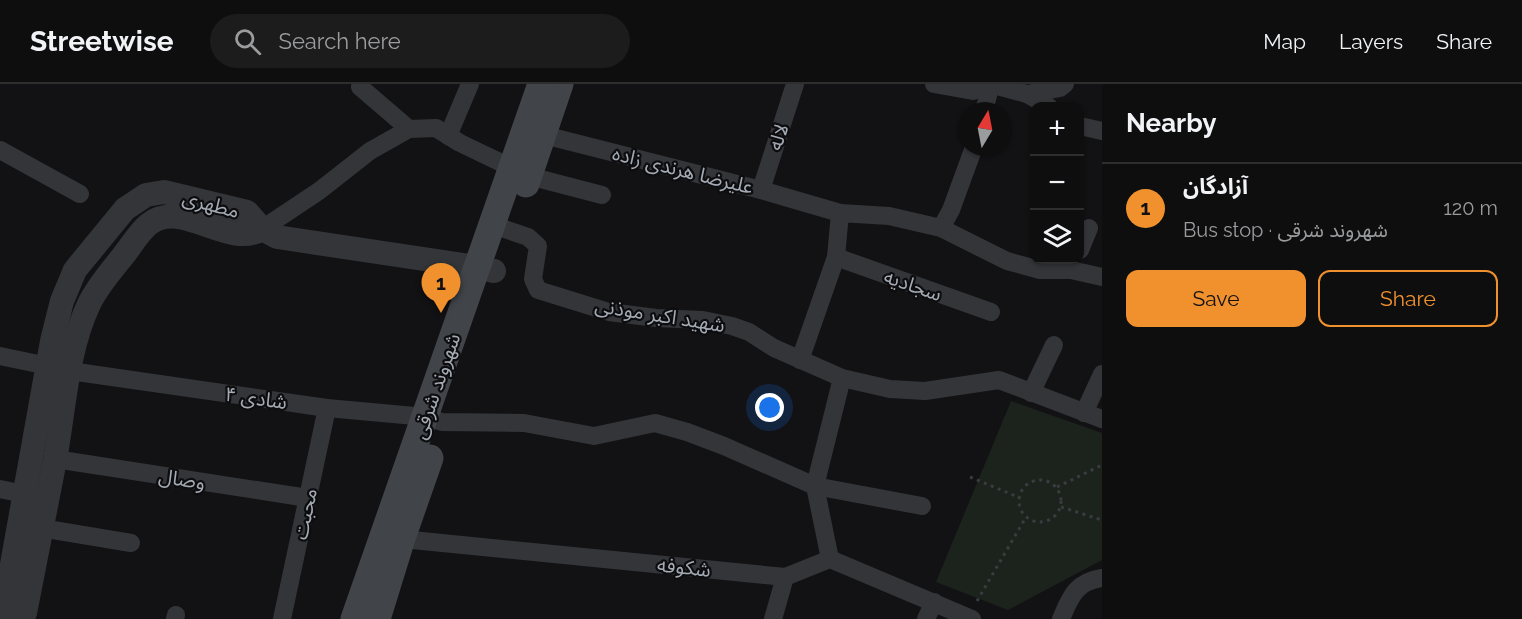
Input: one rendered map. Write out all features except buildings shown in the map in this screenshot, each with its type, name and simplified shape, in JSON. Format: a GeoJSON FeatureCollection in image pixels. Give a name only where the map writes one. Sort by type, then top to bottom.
{"type":"FeatureCollection","features":[{"type":"Feature","properties":{"kind":"main road","name":"شهروند شرقی"},"geometry":{"type":"LineString","coordinates":[[534,133],[541,84]]}},
{"type":"Feature","properties":{"kind":"main road","name":"شهروند شرقی"},"geometry":{"type":"LineString","coordinates":[[354,619],[391,538],[534,133],[560,84]]}},
{"type":"Feature","properties":{"kind":"main road","name":"شهروند شرقی"},"geometry":{"type":"LineString","coordinates":[[376,619],[391,538]]}},
{"type":"Feature","properties":{"kind":"street"},"geometry":{"type":"LineString","coordinates":[[448,136],[470,84]]}},
{"type":"Feature","properties":{"kind":"street","name":"لاله"},"geometry":{"type":"LineString","coordinates":[[761,190],[795,84]]}},
{"type":"Feature","properties":{"kind":"street"},"geometry":{"type":"LineString","coordinates":[[934,84],[973,91],[991,84],[1027,94],[1041,102]]}},
{"type":"Feature","properties":{"kind":"street"},"geometry":{"type":"LineString","coordinates":[[986,102],[991,84]]}},
{"type":"Feature","properties":{"kind":"street"},"geometry":{"type":"LineString","coordinates":[[1027,94],[1060,88],[1065,84]]}},
{"type":"Feature","properties":{"kind":"street"},"geometry":{"type":"LineString","coordinates":[[360,87],[409,129]]}},
{"type":"Feature","properties":{"kind":"street"},"geometry":{"type":"LineString","coordinates":[[1084,127],[1102,131]]}},
{"type":"Feature","properties":{"kind":"street"},"geometry":{"type":"LineString","coordinates":[[262,230],[319,191],[370,151],[409,129],[436,128],[521,172],[602,195]]}},
{"type":"Feature","properties":{"kind":"street","name":"علیرضا هرندی زاده"},"geometry":{"type":"LineString","coordinates":[[534,133],[761,190],[840,213],[889,216],[941,228],[1007,261],[1040,270],[1073,265],[1102,277]]}},
{"type":"Feature","properties":{"kind":"street"},"geometry":{"type":"LineString","coordinates":[[0,150],[80,194]]}},
{"type":"Feature","properties":{"kind":"street"},"geometry":{"type":"LineString","coordinates":[[941,228],[951,210],[971,156]]}},
{"type":"Feature","properties":{"kind":"street"},"geometry":{"type":"LineString","coordinates":[[840,213],[836,257],[800,360],[842,378],[890,389],[925,391],[999,380],[1102,419]]}},
{"type":"Feature","properties":{"kind":"street","name":"مطهری"},"geometry":{"type":"LineString","coordinates":[[6,619],[4,609],[24,494],[59,368],[78,334],[89,304],[108,275],[150,223],[171,215],[227,232],[254,234],[262,230]]}},
{"type":"Feature","properties":{"kind":"street","name":"شهید اکبر موذنی"},"geometry":{"type":"LineString","coordinates":[[500,228],[528,237],[538,246],[533,279],[538,290],[609,312],[656,318],[703,320],[732,326],[749,332],[774,348],[800,360]]}},
{"type":"Feature","properties":{"kind":"street"},"geometry":{"type":"LineString","coordinates":[[1084,240],[1089,228]]}},
{"type":"Feature","properties":{"kind":"street"},"geometry":{"type":"LineString","coordinates":[[262,230],[277,237],[486,269]]}},
{"type":"Feature","properties":{"kind":"street","name":"سجادیه"},"geometry":{"type":"LineString","coordinates":[[836,257],[991,312]]}},
{"type":"Feature","properties":{"kind":"street"},"geometry":{"type":"LineString","coordinates":[[1031,393],[1054,345]]}},
{"type":"Feature","properties":{"kind":"street","name":"شادی ۴"},"geometry":{"type":"LineString","coordinates":[[0,356],[59,368],[327,408],[434,420],[524,423],[594,436],[655,423],[724,446],[815,486],[922,506]]}},
{"type":"Feature","properties":{"kind":"street","name":"مطهری"},"geometry":{"type":"LineString","coordinates":[[22,619],[55,459],[59,368]]}},
{"type":"Feature","properties":{"kind":"street"},"geometry":{"type":"LineString","coordinates":[[1084,413],[1102,374]]}},
{"type":"Feature","properties":{"kind":"street"},"geometry":{"type":"LineString","coordinates":[[842,378],[815,486],[830,560],[970,618]]}},
{"type":"Feature","properties":{"kind":"street","name":"محبت"},"geometry":{"type":"LineString","coordinates":[[282,619],[327,408]]}},
{"type":"Feature","properties":{"kind":"street","name":"وصال"},"geometry":{"type":"LineString","coordinates":[[55,459],[308,498]]}},
{"type":"Feature","properties":{"kind":"street"},"geometry":{"type":"LineString","coordinates":[[0,489],[24,494]]}},
{"type":"Feature","properties":{"kind":"street"},"geometry":{"type":"LineString","coordinates":[[41,528],[131,543]]}},
{"type":"Feature","properties":{"kind":"street","name":"شکوفه"},"geometry":{"type":"LineString","coordinates":[[391,538],[785,577],[830,560]]}},
{"type":"Feature","properties":{"kind":"street"},"geometry":{"type":"LineString","coordinates":[[773,619],[785,577]]}},
{"type":"Feature","properties":{"kind":"street"},"geometry":{"type":"LineString","coordinates":[[1061,619],[1072,592],[1102,578]]}},
{"type":"Feature","properties":{"kind":"street"},"geometry":{"type":"LineString","coordinates":[[926,619],[934,602]]}},
{"type":"Feature","properties":{"kind":"path"},"geometry":{"type":"LineString","coordinates":[[1057,487],[1102,465]]}},
{"type":"Feature","properties":{"kind":"path"},"geometry":{"type":"LineString","coordinates":[[970,477],[1019,498]]}},
{"type":"Feature","properties":{"kind":"path"},"geometry":{"type":"LineString","coordinates":[[1046,480],[1057,487],[1062,500],[1061,507],[1053,518],[1047,521],[1033,521],[1026,517],[1019,505],[1021,491],[1032,481],[1046,480]]}},
{"type":"Feature","properties":{"kind":"path"},"geometry":{"type":"LineString","coordinates":[[1061,507],[1102,520]]}},
{"type":"Feature","properties":{"kind":"path"},"geometry":{"type":"LineString","coordinates":[[970,618],[1026,517]]}},
{"type":"Feature","properties":{"kind":"shaded area"},"geometry":{"type":"Polygon","coordinates":[[[1011,401],[1102,433],[1102,560],[1008,610],[936,582],[1011,401]]]}},
{"type":"Feature","properties":{"kind":"place","name":"آزادگان"},"geometry":{"type":"Point","coordinates":[441,313]}}]}
